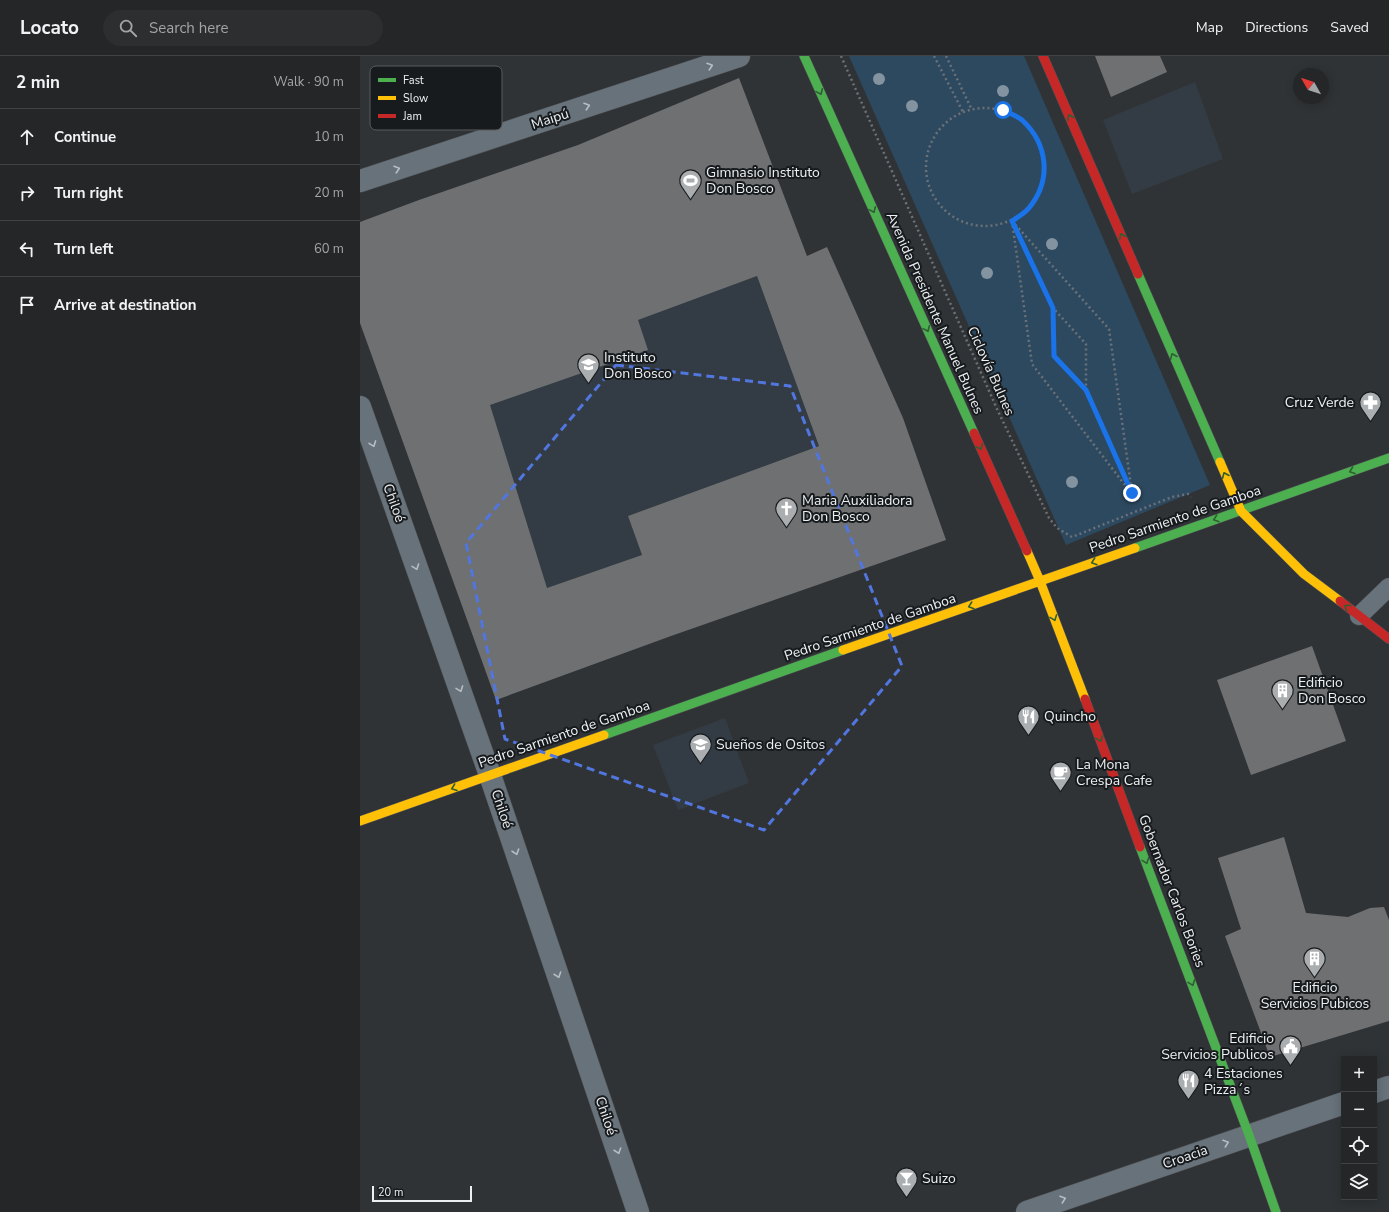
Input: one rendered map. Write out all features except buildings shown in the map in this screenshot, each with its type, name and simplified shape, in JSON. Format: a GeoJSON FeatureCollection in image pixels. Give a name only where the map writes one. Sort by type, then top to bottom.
{"type":"FeatureCollection","features":[{"type":"Feature","properties":{"kind":"main road","name":"Avenida Presidente Manuel Bulnes"},"geometry":{"type":"LineString","coordinates":[[804,56],[1040,581]]}},
{"type":"Feature","properties":{"kind":"main road"},"geometry":{"type":"LineString","coordinates":[[1043,56],[1241,511],[1304,574],[1389,639]]}},
{"type":"Feature","properties":{"kind":"main road","name":"Pedro Sarmiento de Gamboa"},"geometry":{"type":"LineString","coordinates":[[360,821],[1389,458]]}},
{"type":"Feature","properties":{"kind":"main road","name":"Gobernador Carlos Bories"},"geometry":{"type":"LineString","coordinates":[[1040,581],[1249,1135],[1276,1212]]}},
{"type":"Feature","properties":{"kind":"street","name":"Maipú"},"geometry":{"type":"LineString","coordinates":[[360,181],[739,56]]}},
{"type":"Feature","properties":{"kind":"street","name":"Chiloé"},"geometry":{"type":"LineString","coordinates":[[360,407],[490,775],[638,1212]]}},
{"type":"Feature","properties":{"kind":"street"},"geometry":{"type":"LineString","coordinates":[[1377,1091],[1389,1087]]}},
{"type":"Feature","properties":{"kind":"street","name":"Croacia"},"geometry":{"type":"LineString","coordinates":[[1026,1212],[1341,1104]]}},
{"type":"Feature","properties":{"kind":"lane"},"geometry":{"type":"LineString","coordinates":[[1359,616],[1389,587]]}},
{"type":"Feature","properties":{"kind":"path","name":"Ciclovía Bulnes"},"geometry":{"type":"LineString","coordinates":[[841,56],[997,409],[1049,518],[1057,528],[1072,537],[1172,497],[1188,494],[1211,521]]}},
{"type":"Feature","properties":{"kind":"path"},"geometry":{"type":"LineString","coordinates":[[934,56],[963,112]]}},
{"type":"Feature","properties":{"kind":"path"},"geometry":{"type":"LineString","coordinates":[[946,56],[972,110]]}},
{"type":"Feature","properties":{"kind":"path"},"geometry":{"type":"LineString","coordinates":[[983,108],[1003,110],[1021,119],[1035,134],[1043,152],[1045,172],[1040,192],[1028,209],[1012,221],[994,226],[975,226],[957,220],[942,208],[931,192],[926,174],[927,161],[934,137],[947,122],[963,112],[983,108]]}},
{"type":"Feature","properties":{"kind":"path"},"geometry":{"type":"LineString","coordinates":[[1012,221],[1053,308],[1086,344],[1086,390]]}},
{"type":"Feature","properties":{"kind":"path"},"geometry":{"type":"LineString","coordinates":[[1012,221],[1032,364],[1132,493]]}},
{"type":"Feature","properties":{"kind":"path"},"geometry":{"type":"LineString","coordinates":[[1012,221],[1109,330],[1132,493]]}},
{"type":"Feature","properties":{"kind":"path"},"geometry":{"type":"LineString","coordinates":[[1053,308],[1054,356],[1086,390],[1132,493]]}},
{"type":"Feature","properties":{"kind":"highlighted area"},"geometry":{"type":"Polygon","coordinates":[[[616,365],[790,386],[902,666],[764,830],[505,739],[466,543],[616,365]]]}},
{"type":"Feature","properties":{"kind":"shaded area"},"geometry":{"type":"Polygon","coordinates":[[[849,56],[1024,56],[1210,485],[1066,545],[849,56]]]}},
{"type":"Feature","properties":{"kind":"shaded area"},"geometry":{"type":"Polygon","coordinates":[[[1195,82],[1223,159],[1132,194],[1103,120],[1195,82]]]}},
{"type":"Feature","properties":{"kind":"shaded area","name":"Instituto Don Bosco"},"geometry":{"type":"Polygon","coordinates":[[[578,145],[638,320],[757,276],[819,446],[628,516],[671,636],[496,700],[360,323],[360,222],[578,145]]]}},
{"type":"Feature","properties":{"kind":"shaded area","name":"Sueños de Ositos"},"geometry":{"type":"Polygon","coordinates":[[[725,718],[749,783],[678,810],[653,745],[725,718]]]}},
{"type":"Feature","properties":{"kind":"traffic: fast"},"geometry":{"type":"LineString","coordinates":[[804,56],[974,433]]}},
{"type":"Feature","properties":{"kind":"traffic: fast"},"geometry":{"type":"LineString","coordinates":[[1138,274],[1220,462]]}},
{"type":"Feature","properties":{"kind":"traffic: fast"},"geometry":{"type":"LineString","coordinates":[[1135,548],[1389,458]]}},
{"type":"Feature","properties":{"kind":"traffic: fast"},"geometry":{"type":"LineString","coordinates":[[604,735],[843,650]]}},
{"type":"Feature","properties":{"kind":"traffic: fast"},"geometry":{"type":"LineString","coordinates":[[1140,847],[1249,1135],[1276,1212]]}},
{"type":"Feature","properties":{"kind":"traffic: slow"},"geometry":{"type":"LineString","coordinates":[[1220,462],[1241,511],[1304,574],[1340,601]]}},
{"type":"Feature","properties":{"kind":"traffic: slow"},"geometry":{"type":"LineString","coordinates":[[843,650],[1135,548]]}},
{"type":"Feature","properties":{"kind":"traffic: slow"},"geometry":{"type":"LineString","coordinates":[[1027,551],[1085,699]]}},
{"type":"Feature","properties":{"kind":"traffic: slow"},"geometry":{"type":"LineString","coordinates":[[360,821],[604,735]]}},
{"type":"Feature","properties":{"kind":"traffic: jam"},"geometry":{"type":"LineString","coordinates":[[1043,56],[1138,274]]}},
{"type":"Feature","properties":{"kind":"traffic: jam"},"geometry":{"type":"LineString","coordinates":[[974,433],[1027,551]]}},
{"type":"Feature","properties":{"kind":"traffic: jam"},"geometry":{"type":"LineString","coordinates":[[1340,601],[1389,639]]}},
{"type":"Feature","properties":{"kind":"traffic: jam"},"geometry":{"type":"LineString","coordinates":[[1085,699],[1140,847]]}},
{"type":"Feature","properties":{"kind":"place","name":"Gimnasio Instituto Don Bosco"},"geometry":{"type":"Point","coordinates":[691,200]}},
{"type":"Feature","properties":{"kind":"place","name":"Instituto Don Bosco"},"geometry":{"type":"Point","coordinates":[589,384]}},
{"type":"Feature","properties":{"kind":"place","name":"Cruz Verde"},"geometry":{"type":"Point","coordinates":[1370,422]}},
{"type":"Feature","properties":{"kind":"place","name":"Maria Auxiliadora Don Bosco"},"geometry":{"type":"Point","coordinates":[787,528]}},
{"type":"Feature","properties":{"kind":"place","name":"Edificio Don Bosco"},"geometry":{"type":"Point","coordinates":[1282,710]}},
{"type":"Feature","properties":{"kind":"place","name":"Quincho"},"geometry":{"type":"Point","coordinates":[1028,736]}},
{"type":"Feature","properties":{"kind":"place","name":"Sueños de Ositos"},"geometry":{"type":"Point","coordinates":[701,764]}},
{"type":"Feature","properties":{"kind":"place","name":"La Mona Crespa Cafe"},"geometry":{"type":"Point","coordinates":[1061,792]}},
{"type":"Feature","properties":{"kind":"place","name":"Edificio Servicios Pubicos"},"geometry":{"type":"Point","coordinates":[1315,978]}},
{"type":"Feature","properties":{"kind":"place","name":"Edificio Servicios Publicos"},"geometry":{"type":"Point","coordinates":[1290,1066]}},
{"type":"Feature","properties":{"kind":"place","name":"4 Estaciones Pizza´s"},"geometry":{"type":"Point","coordinates":[1189,1100]}},
{"type":"Feature","properties":{"kind":"place","name":"Suizo"},"geometry":{"type":"Point","coordinates":[906,1198]}},
{"type":"Feature","properties":{"kind":"route"},"geometry":{"type":"LineString","coordinates":[[1003,110],[1021,119],[1035,134],[1043,152],[1045,172],[1040,192],[1028,209],[1012,221],[1053,308],[1054,356],[1086,390],[1132,493]]}}]}
